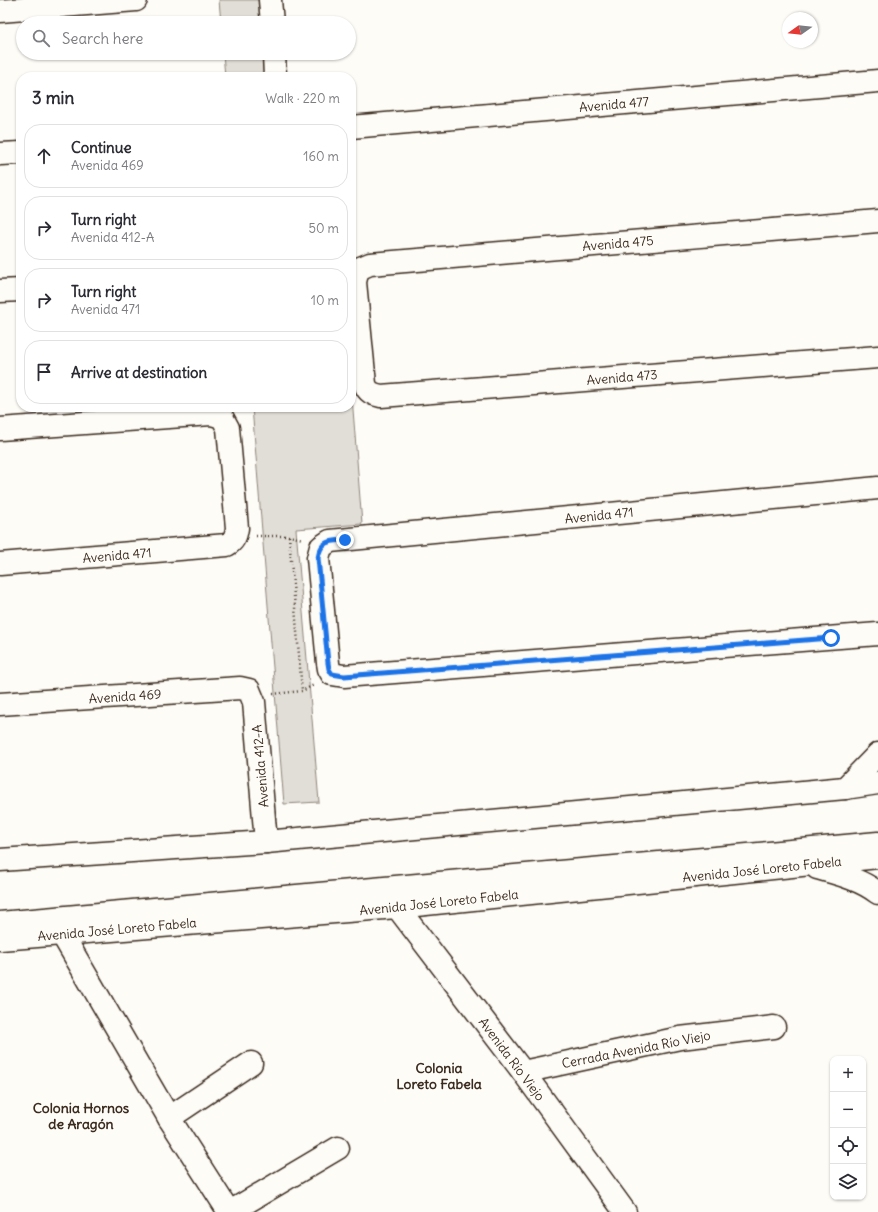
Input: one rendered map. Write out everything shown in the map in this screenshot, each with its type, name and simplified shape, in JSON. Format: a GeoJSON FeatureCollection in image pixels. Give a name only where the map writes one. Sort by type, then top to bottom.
{"type":"FeatureCollection","features":[{"type":"Feature","properties":{"kind":"street"},"geometry":{"type":"LineString","coordinates":[[0,11],[136,0]]}},
{"type":"Feature","properties":{"kind":"street"},"geometry":{"type":"LineString","coordinates":[[270,0],[271,16]]}},
{"type":"Feature","properties":{"kind":"street"},"geometry":{"type":"LineString","coordinates":[[275,60],[276,72]]}},
{"type":"Feature","properties":{"kind":"street","name":"Avenida 477"},"geometry":{"type":"LineString","coordinates":[[356,127],[878,81]]}},
{"type":"Feature","properties":{"kind":"street"},"geometry":{"type":"LineString","coordinates":[[0,154],[16,153]]}},
{"type":"Feature","properties":{"kind":"street","name":"Avenida 475"},"geometry":{"type":"LineString","coordinates":[[356,277],[358,268],[370,264],[878,221]]}},
{"type":"Feature","properties":{"kind":"street"},"geometry":{"type":"LineString","coordinates":[[0,291],[16,290]]}},
{"type":"Feature","properties":{"kind":"street","name":"Avenida 475"},"geometry":{"type":"LineString","coordinates":[[356,293],[364,377],[368,391]]}},
{"type":"Feature","properties":{"kind":"street","name":"Avenida 473"},"geometry":{"type":"LineString","coordinates":[[368,391],[381,396],[878,357]]}},
{"type":"Feature","properties":{"kind":"street"},"geometry":{"type":"LineString","coordinates":[[0,429],[211,414],[222,417],[228,428],[237,528],[234,539]]}},
{"type":"Feature","properties":{"kind":"street","name":"Avenida 471"},"geometry":{"type":"LineString","coordinates":[[321,547],[330,542],[878,488]]}},
{"type":"Feature","properties":{"kind":"street","name":"Avenida 471"},"geometry":{"type":"LineString","coordinates":[[0,564],[219,546],[227,545],[234,539]]}},
{"type":"Feature","properties":{"kind":"street"},"geometry":{"type":"LineString","coordinates":[[321,547],[318,558],[329,669],[332,674],[344,676],[878,634]]}},
{"type":"Feature","properties":{"kind":"street","name":"Avenida 469"},"geometry":{"type":"LineString","coordinates":[[0,704],[240,688],[251,693]]}},
{"type":"Feature","properties":{"kind":"street","name":"Avenida 412-A"},"geometry":{"type":"LineString","coordinates":[[251,693],[266,842]]}},
{"type":"Feature","properties":{"kind":"street"},"geometry":{"type":"LineString","coordinates":[[845,788],[878,754]]}},
{"type":"Feature","properties":{"kind":"street"},"geometry":{"type":"LineString","coordinates":[[0,860],[266,842],[845,788],[878,783]]}},
{"type":"Feature","properties":{"kind":"street"},"geometry":{"type":"LineString","coordinates":[[0,923],[878,843]]}},
{"type":"Feature","properties":{"kind":"street","name":"Avenida José Loreto Fabela"},"geometry":{"type":"LineString","coordinates":[[0,939],[397,907],[878,857]]}},
{"type":"Feature","properties":{"kind":"street"},"geometry":{"type":"LineString","coordinates":[[806,864],[848,877],[870,887],[878,893]]}},
{"type":"Feature","properties":{"kind":"street","name":"Avenida Río Viejo"},"geometry":{"type":"LineString","coordinates":[[397,907],[523,1072],[625,1212]]}},
{"type":"Feature","properties":{"kind":"street"},"geometry":{"type":"LineString","coordinates":[[62,934],[169,1118],[230,1212],[338,1148]]}},
{"type":"Feature","properties":{"kind":"street","name":"Cerrada Avenida Río Viejo"},"geometry":{"type":"LineString","coordinates":[[523,1072],[680,1038],[774,1027]]}},
{"type":"Feature","properties":{"kind":"street"},"geometry":{"type":"LineString","coordinates":[[169,1118],[251,1063]]}},
{"type":"Feature","properties":{"kind":"path"},"geometry":{"type":"LineString","coordinates":[[234,539],[289,536],[302,539],[321,547]]}},
{"type":"Feature","properties":{"kind":"path"},"geometry":{"type":"LineString","coordinates":[[289,536],[302,691]]}},
{"type":"Feature","properties":{"kind":"path"},"geometry":{"type":"LineString","coordinates":[[251,693],[302,691],[332,674]]}},
{"type":"Feature","properties":{"kind":"shaded area"},"geometry":{"type":"Polygon","coordinates":[[[219,0],[259,0],[260,16],[220,16],[219,0]]]}},
{"type":"Feature","properties":{"kind":"shaded area"},"geometry":{"type":"Polygon","coordinates":[[[224,60],[265,60],[266,72],[225,72],[224,60]]]}},
{"type":"Feature","properties":{"kind":"shaded area"},"geometry":{"type":"Polygon","coordinates":[[[252,412],[353,412],[362,524],[296,529],[319,802],[284,804],[252,412]]]}},
{"type":"Feature","properties":{"kind":"district","name":"Colonia Loreto Fabela"},"geometry":{"type":"Point","coordinates":[439,1076]}},
{"type":"Feature","properties":{"kind":"district","name":"Colonia Hornos de Aragón"},"geometry":{"type":"Point","coordinates":[81,1116]}},
{"type":"Feature","properties":{"kind":"route"},"geometry":{"type":"LineString","coordinates":[[345,540],[325,544],[321,547],[318,558],[329,669],[332,674],[338,676],[831,638]]}}]}
